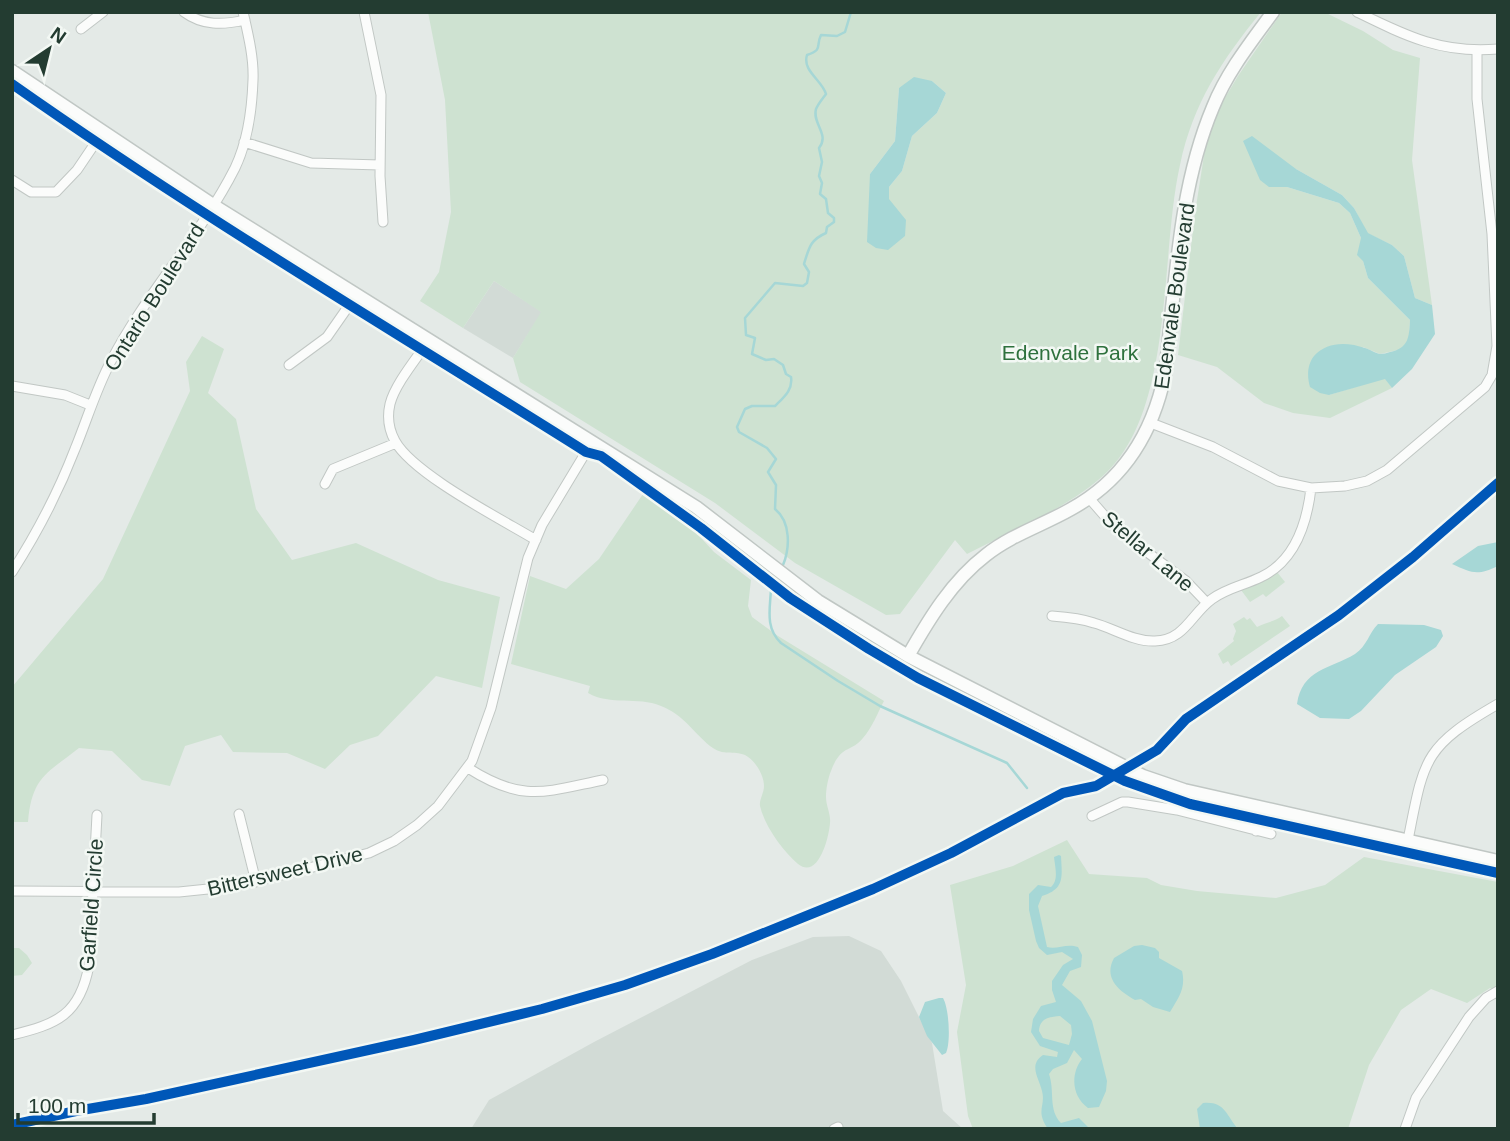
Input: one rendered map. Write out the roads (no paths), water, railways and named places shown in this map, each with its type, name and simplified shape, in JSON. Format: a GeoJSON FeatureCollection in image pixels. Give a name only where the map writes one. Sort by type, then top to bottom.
{"type":"FeatureCollection","features":[{"type":"Feature","properties":{"kind":"main road","name":"Edenvale Boulevard"},"geometry":{"type":"LineString","coordinates":[[908,656],[954,584],[978,561],[1006,542],[1089,498],[1126,464],[1151,423],[1165,374],[1186,199],[1202,135],[1228,76],[1273,12]]}},
{"type":"Feature","properties":{"kind":"main road"},"geometry":{"type":"LineString","coordinates":[[12,71],[213,205],[696,508],[818,601],[908,656],[1143,776],[1184,790],[1498,861]]}},
{"type":"Feature","properties":{"kind":"street"},"geometry":{"type":"LineString","coordinates":[[81,29],[103,12]]}},
{"type":"Feature","properties":{"kind":"street"},"geometry":{"type":"LineString","coordinates":[[184,12],[202,22],[218,24],[244,16]]}},
{"type":"Feature","properties":{"kind":"street"},"geometry":{"type":"LineString","coordinates":[[364,12],[381,95],[380,165],[383,222]]}},
{"type":"Feature","properties":{"kind":"street"},"geometry":{"type":"LineString","coordinates":[[1357,12],[1425,43],[1451,49],[1498,49]]}},
{"type":"Feature","properties":{"kind":"street"},"geometry":{"type":"LineString","coordinates":[[1378,23],[1384,12]]}},
{"type":"Feature","properties":{"kind":"street","name":"Ontario Boulevard"},"geometry":{"type":"LineString","coordinates":[[12,572],[58,492],[90,405],[111,360],[236,166],[251,108],[253,78],[244,16]]}},
{"type":"Feature","properties":{"kind":"street"},"geometry":{"type":"LineString","coordinates":[[1151,423],[1213,447],[1278,481],[1311,488],[1345,486],[1367,481],[1387,470],[1474,398],[1492,375],[1496,360],[1497,305],[1493,234],[1477,99],[1477,51]]}},
{"type":"Feature","properties":{"kind":"street"},"geometry":{"type":"LineString","coordinates":[[12,180],[31,192],[56,192],[77,170],[102,133]]}},
{"type":"Feature","properties":{"kind":"street"},"geometry":{"type":"LineString","coordinates":[[243,142],[311,163],[380,165]]}},
{"type":"Feature","properties":{"kind":"street"},"geometry":{"type":"LineString","coordinates":[[289,365],[327,337],[357,294]]}},
{"type":"Feature","properties":{"kind":"street"},"geometry":{"type":"LineString","coordinates":[[429,340],[390,404],[390,429],[396,443],[432,477],[536,540]]}},
{"type":"Feature","properties":{"kind":"street"},"geometry":{"type":"LineString","coordinates":[[12,386],[65,395],[90,405]]}},
{"type":"Feature","properties":{"kind":"street","name":"Bittersweet Drive"},"geometry":{"type":"LineString","coordinates":[[12,891],[208,891],[342,861],[369,853],[394,841],[438,806],[468,768],[488,717],[519,591],[536,540],[553,505],[592,442]]}},
{"type":"Feature","properties":{"kind":"street"},"geometry":{"type":"LineString","coordinates":[[326,484],[333,468],[396,443]]}},
{"type":"Feature","properties":{"kind":"street"},"geometry":{"type":"LineString","coordinates":[[1052,616],[1093,622],[1151,642],[1174,637],[1184,631],[1207,603],[1265,575],[1279,565],[1300,537],[1306,521],[1311,488]]}},
{"type":"Feature","properties":{"kind":"street","name":"Stellar Lane"},"geometry":{"type":"LineString","coordinates":[[1089,498],[1116,529],[1186,581],[1207,603]]}},
{"type":"Feature","properties":{"kind":"street"},"geometry":{"type":"LineString","coordinates":[[1408,840],[1419,784],[1425,765],[1436,748],[1465,722],[1498,704]]}},
{"type":"Feature","properties":{"kind":"street"},"geometry":{"type":"LineString","coordinates":[[468,768],[492,783],[520,791],[549,791],[603,780]]}},
{"type":"Feature","properties":{"kind":"street"},"geometry":{"type":"LineString","coordinates":[[1177,810],[1184,790]]}},
{"type":"Feature","properties":{"kind":"street"},"geometry":{"type":"LineString","coordinates":[[1092,817],[1128,802],[1177,810],[1271,834]]}},
{"type":"Feature","properties":{"kind":"street"},"geometry":{"type":"LineString","coordinates":[[1256,831],[1261,808]]}},
{"type":"Feature","properties":{"kind":"street"},"geometry":{"type":"LineString","coordinates":[[239,814],[256,882]]}},
{"type":"Feature","properties":{"kind":"street","name":"Garfield Circle"},"geometry":{"type":"LineString","coordinates":[[12,1035],[52,1024],[69,1010],[79,997],[89,965],[97,815]]}},
{"type":"Feature","properties":{"kind":"street"},"geometry":{"type":"LineString","coordinates":[[1405,1129],[1416,1098],[1469,1017],[1486,998],[1498,991]]}},
{"type":"Feature","properties":{"kind":"water"},"geometry":{"type":"Polygon","coordinates":[[[914,77],[932,81],[946,93],[937,113],[912,136],[902,171],[889,187],[889,199],[906,220],[905,236],[888,250],[876,248],[867,242],[870,174],[895,141],[899,88],[914,77]]]}},
{"type":"Feature","properties":{"kind":"water"},"geometry":{"type":"Polygon","coordinates":[[[1252,136],[1296,169],[1342,195],[1354,208],[1368,233],[1392,245],[1404,256],[1415,298],[1432,305],[1435,334],[1412,369],[1392,388],[1385,379],[1329,395],[1310,387],[1309,367],[1319,351],[1331,345],[1345,344],[1380,354],[1396,350],[1407,341],[1410,320],[1368,278],[1363,261],[1357,255],[1361,238],[1350,213],[1339,203],[1287,187],[1269,187],[1260,180],[1243,141],[1252,136]]]}},
{"type":"Feature","properties":{"kind":"water"},"geometry":{"type":"Polygon","coordinates":[[[1498,542],[1498,566],[1475,572],[1452,564],[1478,546],[1498,542]]]}},
{"type":"Feature","properties":{"kind":"water"},"geometry":{"type":"Polygon","coordinates":[[[1378,624],[1424,625],[1441,630],[1443,636],[1436,647],[1395,675],[1361,711],[1349,719],[1320,718],[1297,704],[1300,692],[1311,677],[1355,654],[1378,624]]]}},
{"type":"Feature","properties":{"kind":"water"},"geometry":{"type":"Polygon","coordinates":[[[1061,856],[1061,881],[1055,890],[1042,896],[1038,906],[1047,947],[1074,946],[1078,947],[1082,955],[1081,967],[1070,971],[1062,985],[1081,1001],[1092,1021],[1107,1081],[1099,1107],[1088,1108],[1076,1092],[1074,1078],[1082,1059],[1074,1050],[1067,1063],[1053,1069],[1049,1074],[1053,1106],[1061,1123],[1079,1118],[1090,1129],[1048,1129],[1041,1113],[1043,1096],[1036,1063],[1043,1055],[1057,1057],[1058,1052],[1040,1046],[1031,1032],[1033,1019],[1041,1006],[1056,1002],[1052,981],[1063,965],[1073,959],[1062,952],[1047,955],[1039,948],[1029,910],[1029,894],[1038,885],[1051,887],[1055,881],[1054,857],[1061,856]],[[1060,1016],[1052,1017],[1043,1021],[1039,1031],[1043,1038],[1069,1045],[1071,1025],[1060,1016]]]}},
{"type":"Feature","properties":{"kind":"water"},"geometry":{"type":"Polygon","coordinates":[[[1134,946],[1155,948],[1159,952],[1159,958],[1182,971],[1182,987],[1170,1012],[1153,1007],[1141,999],[1135,1000],[1114,983],[1110,972],[1114,958],[1134,946]]]}},
{"type":"Feature","properties":{"kind":"water"},"geometry":{"type":"Polygon","coordinates":[[[943,998],[945,1003],[949,1025],[948,1048],[942,1055],[927,1036],[919,1017],[925,1002],[943,998]]]}},
{"type":"Feature","properties":{"kind":"water"},"geometry":{"type":"Polygon","coordinates":[[[1203,1103],[1221,1107],[1238,1129],[1200,1129],[1197,1109],[1203,1103]]]}},
{"type":"Feature","properties":{"kind":"waterway"},"geometry":{"type":"LineString","coordinates":[[783,565],[788,536],[784,521],[775,509],[776,485],[768,472],[776,459],[767,448],[739,432],[737,427],[745,409],[752,406],[775,406],[789,390],[791,377],[786,374],[783,365],[774,359],[766,360],[752,354],[755,338],[746,335],[745,318],[775,283],[803,286],[807,283],[809,272],[804,264],[809,249],[834,222],[834,218],[828,213],[826,199],[820,194],[822,183],[819,176],[822,162],[819,148],[823,138],[815,114],[826,94],[806,61],[807,55],[817,49],[821,35],[837,36],[845,32],[851,12]]}},
{"type":"Feature","properties":{"kind":"waterway"},"geometry":{"type":"LineString","coordinates":[[771,589],[771,625],[781,643],[880,706],[1007,763],[1027,788]]}},
{"type":"Feature","properties":{"kind":"park label","name":"Edenvale Park"},"geometry":{"type":"Point","coordinates":[1070,352]}}]}
